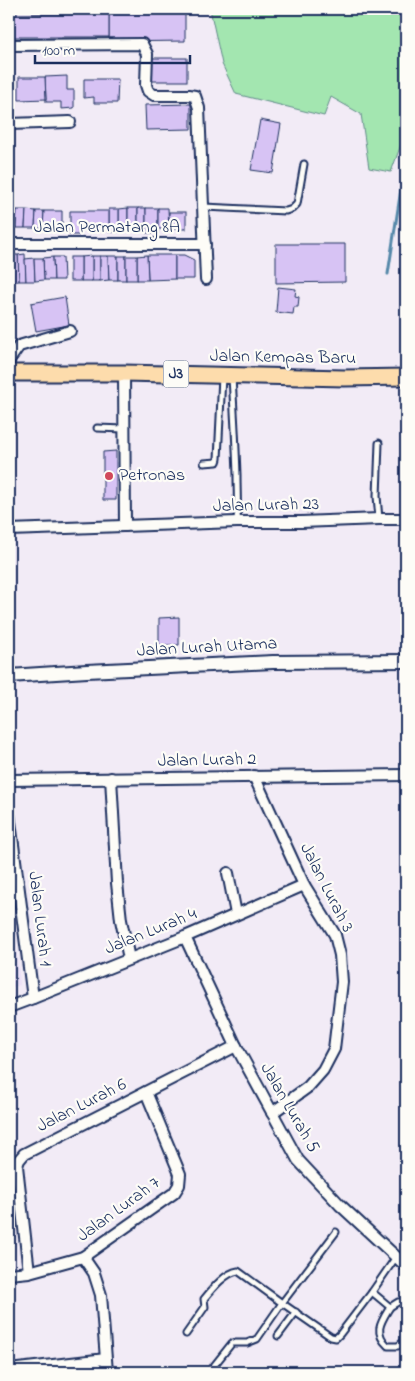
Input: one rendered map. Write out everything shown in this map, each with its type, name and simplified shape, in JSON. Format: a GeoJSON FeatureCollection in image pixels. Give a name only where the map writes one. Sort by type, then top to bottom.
{"type":"FeatureCollection","features":[{"type":"Feature","properties":{"kind":"main road","name":"Jalan Kempas Baru"},"geometry":{"type":"LineString","coordinates":[[9,373],[124,373],[344,378],[403,377]]}},
{"type":"Feature","properties":{"kind":"street"},"geometry":{"type":"LineString","coordinates":[[9,45],[142,44],[147,54],[146,84],[148,90],[154,95],[195,96],[200,108],[206,279]]}},
{"type":"Feature","properties":{"kind":"street"},"geometry":{"type":"LineString","coordinates":[[9,124],[70,122]]}},
{"type":"Feature","properties":{"kind":"street","name":"Jalan Permatang 8A"},"geometry":{"type":"LineString","coordinates":[[9,244],[205,244]]}},
{"type":"Feature","properties":{"kind":"street"},"geometry":{"type":"LineString","coordinates":[[9,360],[19,346],[70,331]]}},
{"type":"Feature","properties":{"kind":"street"},"geometry":{"type":"LineString","coordinates":[[124,373],[126,526]]}},
{"type":"Feature","properties":{"kind":"street","name":"Jalan Lurah 23"},"geometry":{"type":"LineString","coordinates":[[9,530],[237,522],[406,520]]}},
{"type":"Feature","properties":{"kind":"street","name":"Jalan Lurah Utama"},"geometry":{"type":"LineString","coordinates":[[9,676],[273,662],[406,661]]}},
{"type":"Feature","properties":{"kind":"street","name":"Jalan Lurah 2"},"geometry":{"type":"LineString","coordinates":[[9,780],[406,775]]}},
{"type":"Feature","properties":{"kind":"street","name":"Jalan Lurah 3"},"geometry":{"type":"LineString","coordinates":[[254,776],[304,885],[335,935],[340,955],[342,982],[334,1049],[324,1070],[308,1087],[272,1113]]}},
{"type":"Feature","properties":{"kind":"street"},"geometry":{"type":"LineString","coordinates":[[111,778],[120,920],[129,959]]}},
{"type":"Feature","properties":{"kind":"street","name":"Jalan Lurah 1"},"geometry":{"type":"LineString","coordinates":[[9,814],[33,998]]}},
{"type":"Feature","properties":{"kind":"street"},"geometry":{"type":"LineString","coordinates":[[228,873],[236,914]]}},
{"type":"Feature","properties":{"kind":"street","name":"Jalan Lurah 4"},"geometry":{"type":"LineString","coordinates":[[9,1007],[185,937],[304,885]]}},
{"type":"Feature","properties":{"kind":"street","name":"Jalan Lurah 5"},"geometry":{"type":"LineString","coordinates":[[185,937],[236,1046],[298,1160],[340,1205],[406,1266]]}},
{"type":"Feature","properties":{"kind":"street","name":"Jalan Lurah 6"},"geometry":{"type":"LineString","coordinates":[[29,1272],[17,1166],[24,1154],[236,1046]]}},
{"type":"Feature","properties":{"kind":"street","name":"Jalan Lurah 7"},"geometry":{"type":"LineString","coordinates":[[9,1274],[29,1272],[83,1257],[174,1193],[179,1185],[180,1174],[146,1092]]}},
{"type":"Feature","properties":{"kind":"street"},"geometry":{"type":"LineString","coordinates":[[83,1257],[94,1273],[101,1294],[107,1372]]}},
{"type":"Feature","properties":{"kind":"street"},"geometry":{"type":"LineString","coordinates":[[9,1370],[106,1359]]}},
{"type":"Feature","properties":{"kind":"lane"},"geometry":{"type":"LineString","coordinates":[[204,207],[286,211],[292,209],[297,204],[304,164]]}},
{"type":"Feature","properties":{"kind":"lane"},"geometry":{"type":"LineString","coordinates":[[204,463],[217,462],[218,459],[227,376]]}},
{"type":"Feature","properties":{"kind":"lane"},"geometry":{"type":"LineString","coordinates":[[227,376],[235,414],[237,522]]}},
{"type":"Feature","properties":{"kind":"lane"},"geometry":{"type":"LineString","coordinates":[[96,428],[125,429]]}},
{"type":"Feature","properties":{"kind":"lane"},"geometry":{"type":"LineString","coordinates":[[379,443],[377,496],[379,519]]}},
{"type":"Feature","properties":{"kind":"lane"},"geometry":{"type":"LineString","coordinates":[[209,1372],[232,1342],[247,1343],[257,1339],[336,1232]]}},
{"type":"Feature","properties":{"kind":"lane"},"geometry":{"type":"LineString","coordinates":[[186,1334],[205,1307],[204,1299],[211,1290],[232,1272],[238,1271],[331,1337],[336,1338],[372,1292],[396,1257]]}},
{"type":"Feature","properties":{"kind":"lane"},"geometry":{"type":"LineString","coordinates":[[372,1292],[390,1307]]}},
{"type":"Feature","properties":{"kind":"lane"},"geometry":{"type":"LineString","coordinates":[[406,1301],[398,1302],[390,1307],[380,1322],[379,1333],[382,1341],[388,1346],[398,1346],[406,1340]]}},
{"type":"Feature","properties":{"kind":"lane"},"geometry":{"type":"LineString","coordinates":[[278,1336],[296,1312]]}},
{"type":"Feature","properties":{"kind":"shaded area"},"geometry":{"type":"Polygon","coordinates":[[[9,880],[20,985],[9,988],[9,880]]]}},
{"type":"Feature","properties":{"kind":"green space"},"geometry":{"type":"Polygon","coordinates":[[[210,9],[406,9],[406,131],[391,172],[369,168],[361,114],[331,97],[324,116],[236,94],[222,64],[210,9]]]}},
{"type":"Feature","properties":{"kind":"building"},"geometry":{"type":"Polygon","coordinates":[[[109,13],[185,13],[185,41],[109,42],[109,13]]]}},
{"type":"Feature","properties":{"kind":"building"},"geometry":{"type":"Polygon","coordinates":[[[109,13],[109,37],[9,37],[9,14],[109,13]]]}},
{"type":"Feature","properties":{"kind":"building"},"geometry":{"type":"Polygon","coordinates":[[[151,58],[187,58],[187,81],[151,81],[151,58]]]}},
{"type":"Feature","properties":{"kind":"building"},"geometry":{"type":"Polygon","coordinates":[[[67,76],[67,90],[74,90],[74,108],[61,109],[61,102],[46,102],[45,77],[67,76]]]}},
{"type":"Feature","properties":{"kind":"building"},"geometry":{"type":"Polygon","coordinates":[[[19,77],[45,77],[46,99],[19,100],[19,77]]]}},
{"type":"Feature","properties":{"kind":"building"},"geometry":{"type":"Polygon","coordinates":[[[84,79],[118,79],[117,103],[94,103],[94,97],[84,98],[84,79]]]}},
{"type":"Feature","properties":{"kind":"building"},"geometry":{"type":"Polygon","coordinates":[[[191,104],[191,129],[146,130],[145,105],[191,104]]]}},
{"type":"Feature","properties":{"kind":"building"},"geometry":{"type":"Polygon","coordinates":[[[260,120],[281,124],[273,173],[251,170],[260,120]]]}},
{"type":"Feature","properties":{"kind":"building"},"geometry":{"type":"Polygon","coordinates":[[[128,208],[128,228],[119,228],[119,209],[128,208]]]}},
{"type":"Feature","properties":{"kind":"building"},"geometry":{"type":"Polygon","coordinates":[[[128,208],[138,208],[138,228],[128,228],[128,208]]]}},
{"type":"Feature","properties":{"kind":"building"},"geometry":{"type":"Polygon","coordinates":[[[138,208],[146,208],[146,227],[138,228],[138,208]]]}},
{"type":"Feature","properties":{"kind":"building"},"geometry":{"type":"Polygon","coordinates":[[[146,208],[158,208],[158,233],[146,233],[146,208]]]}},
{"type":"Feature","properties":{"kind":"building"},"geometry":{"type":"Polygon","coordinates":[[[158,208],[168,208],[169,229],[158,229],[158,208]]]}},
{"type":"Feature","properties":{"kind":"building"},"geometry":{"type":"Polygon","coordinates":[[[109,209],[119,209],[119,232],[109,232],[109,209]]]}},
{"type":"Feature","properties":{"kind":"building"},"geometry":{"type":"Polygon","coordinates":[[[9,210],[17,210],[16,228],[9,228],[9,210]]]}},
{"type":"Feature","properties":{"kind":"building"},"geometry":{"type":"Polygon","coordinates":[[[17,210],[26,210],[25,228],[16,228],[17,210]]]}},
{"type":"Feature","properties":{"kind":"building"},"geometry":{"type":"Polygon","coordinates":[[[26,210],[36,211],[35,228],[25,228],[26,210]]]}},
{"type":"Feature","properties":{"kind":"building"},"geometry":{"type":"Polygon","coordinates":[[[36,211],[44,211],[43,228],[35,228],[36,211]]]}},
{"type":"Feature","properties":{"kind":"building"},"geometry":{"type":"Polygon","coordinates":[[[44,211],[62,211],[62,228],[43,228],[44,211]]]}},
{"type":"Feature","properties":{"kind":"building"},"geometry":{"type":"Polygon","coordinates":[[[70,211],[109,211],[109,227],[80,227],[80,235],[70,235],[70,211]]]}},
{"type":"Feature","properties":{"kind":"building"},"geometry":{"type":"Polygon","coordinates":[[[169,212],[186,212],[186,229],[169,229],[169,212]]]}},
{"type":"Feature","properties":{"kind":"building"},"geometry":{"type":"Polygon","coordinates":[[[276,244],[345,244],[345,282],[276,283],[276,244]]]}},
{"type":"Feature","properties":{"kind":"building"},"geometry":{"type":"Polygon","coordinates":[[[25,254],[26,281],[19,281],[18,255],[25,254]]]}},
{"type":"Feature","properties":{"kind":"building"},"geometry":{"type":"Polygon","coordinates":[[[9,255],[18,255],[19,281],[10,282],[9,255]]]}},
{"type":"Feature","properties":{"kind":"building"},"geometry":{"type":"Polygon","coordinates":[[[147,255],[175,255],[175,279],[148,280],[147,255]]]}},
{"type":"Feature","properties":{"kind":"building"},"geometry":{"type":"Polygon","coordinates":[[[147,255],[148,280],[137,280],[137,256],[147,255]]]}},
{"type":"Feature","properties":{"kind":"building"},"geometry":{"type":"Polygon","coordinates":[[[175,255],[184,255],[194,260],[194,279],[175,279],[175,255]]]}},
{"type":"Feature","properties":{"kind":"building"},"geometry":{"type":"Polygon","coordinates":[[[92,256],[100,256],[100,281],[92,281],[92,256]]]}},
{"type":"Feature","properties":{"kind":"building"},"geometry":{"type":"Polygon","coordinates":[[[92,256],[92,281],[81,281],[81,257],[92,256]]]}},
{"type":"Feature","properties":{"kind":"building"},"geometry":{"type":"Polygon","coordinates":[[[100,256],[108,256],[109,280],[100,281],[100,256]]]}},
{"type":"Feature","properties":{"kind":"building"},"geometry":{"type":"Polygon","coordinates":[[[108,256],[118,256],[118,280],[109,280],[108,256]]]}},
{"type":"Feature","properties":{"kind":"building"},"geometry":{"type":"Polygon","coordinates":[[[118,256],[126,256],[126,280],[118,280],[118,256]]]}},
{"type":"Feature","properties":{"kind":"building"},"geometry":{"type":"Polygon","coordinates":[[[126,256],[137,256],[137,280],[126,280],[126,256]]]}},
{"type":"Feature","properties":{"kind":"building"},"geometry":{"type":"Polygon","coordinates":[[[53,257],[54,280],[44,280],[43,258],[53,257]]]}},
{"type":"Feature","properties":{"kind":"building"},"geometry":{"type":"Polygon","coordinates":[[[53,257],[63,257],[64,280],[54,280],[53,257]]]}},
{"type":"Feature","properties":{"kind":"building"},"geometry":{"type":"Polygon","coordinates":[[[70,257],[81,257],[81,281],[70,281],[70,257]]]}},
{"type":"Feature","properties":{"kind":"building"},"geometry":{"type":"Polygon","coordinates":[[[34,258],[35,281],[26,281],[25,259],[34,258]]]}},
{"type":"Feature","properties":{"kind":"building"},"geometry":{"type":"Polygon","coordinates":[[[34,258],[43,258],[44,280],[35,281],[34,258]]]}},
{"type":"Feature","properties":{"kind":"building"},"geometry":{"type":"Polygon","coordinates":[[[278,287],[296,289],[295,296],[299,297],[298,307],[294,307],[293,314],[276,312],[278,287]]]}},
{"type":"Feature","properties":{"kind":"building"},"geometry":{"type":"Polygon","coordinates":[[[65,297],[69,325],[36,331],[31,303],[65,297]]]}},
{"type":"Feature","properties":{"kind":"building","name":"Petronas"},"geometry":{"type":"Polygon","coordinates":[[[116,451],[116,500],[103,500],[103,452],[116,451]]]}},
{"type":"Feature","properties":{"kind":"building"},"geometry":{"type":"Polygon","coordinates":[[[179,617],[179,645],[159,645],[159,618],[179,617]]]}},
{"type":"Feature","properties":{"kind":"waterway"},"geometry":{"type":"LineString","coordinates":[[388,274],[401,189],[406,171]]}},
{"type":"Feature","properties":{"kind":"place","name":"Petronas"},"geometry":{"type":"Point","coordinates":[109,476]}}]}
